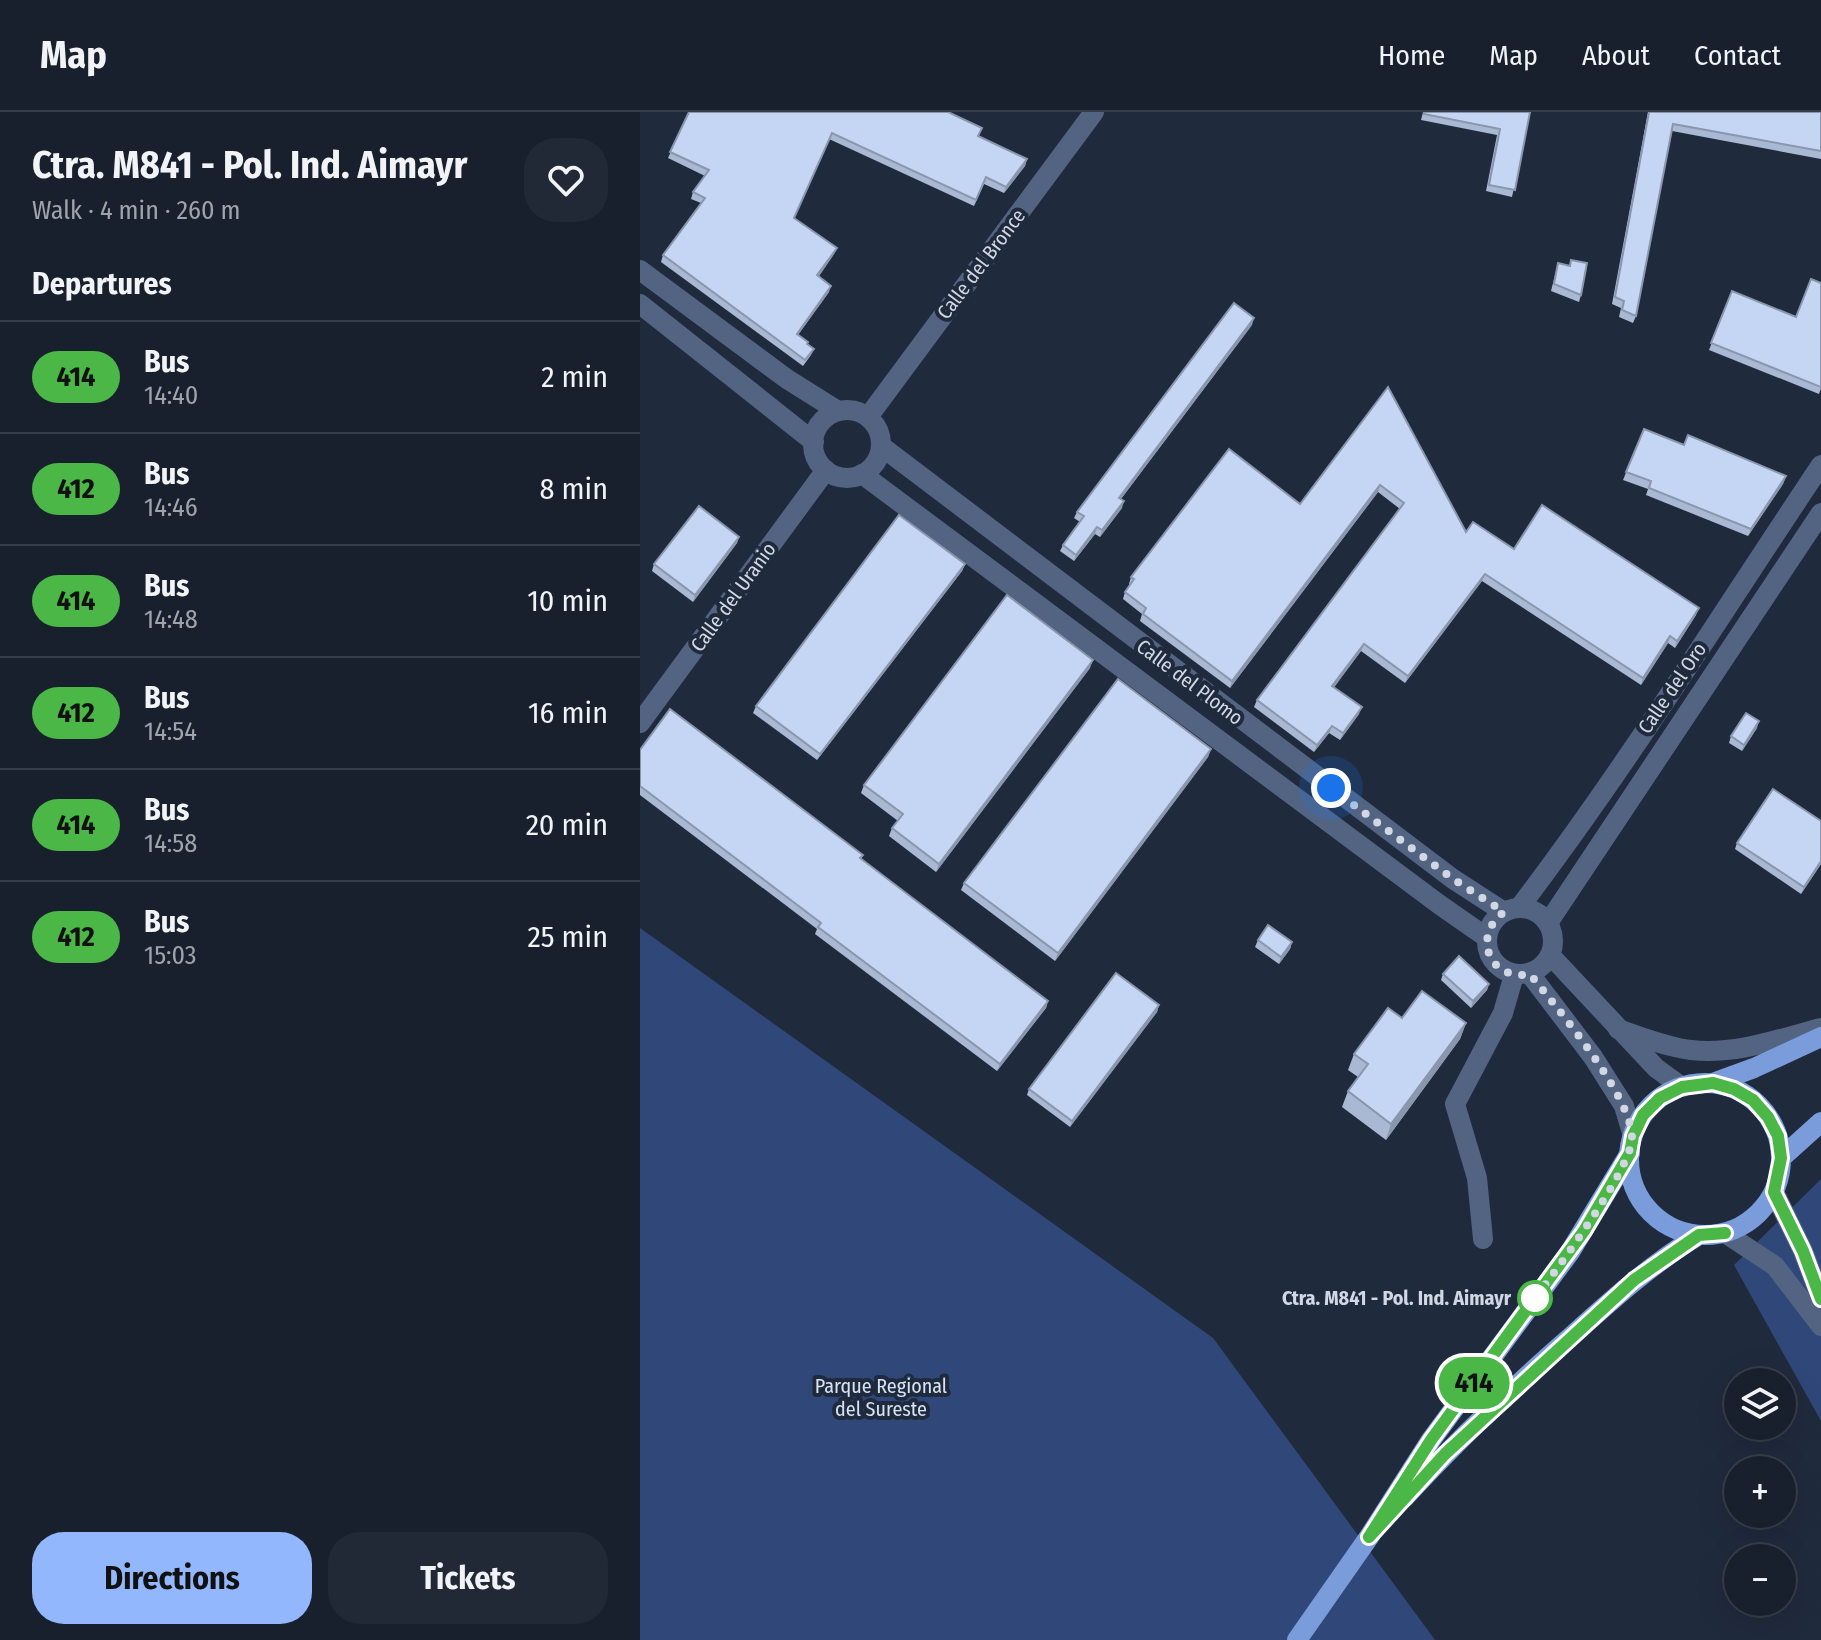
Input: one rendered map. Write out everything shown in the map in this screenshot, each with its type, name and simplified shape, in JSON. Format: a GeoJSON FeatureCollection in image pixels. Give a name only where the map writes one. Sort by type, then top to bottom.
{"type":"FeatureCollection","features":[{"type":"Feature","properties":{"kind":"main road"},"geometry":{"type":"LineString","coordinates":[[1297,1640],[1369,1537],[1431,1440],[1570,1252],[1631,1145],[1643,1115],[1660,1098],[1682,1087],[1713,1083],[1821,1037]]}},
{"type":"Feature","properties":{"kind":"main road"},"geometry":{"type":"LineString","coordinates":[[1631,1145],[1630,1173],[1637,1192],[1647,1209],[1671,1227],[1699,1235],[1725,1233],[1745,1224],[1761,1210],[1774,1192],[1781,1158],[1778,1136],[1768,1117],[1753,1100],[1734,1089],[1713,1083]]}},
{"type":"Feature","properties":{"kind":"main road"},"geometry":{"type":"LineString","coordinates":[[1781,1158],[1821,1122]]}},
{"type":"Feature","properties":{"kind":"main road"},"geometry":{"type":"LineString","coordinates":[[1369,1537],[1445,1454],[1557,1349],[1634,1280],[1699,1235]]}},
{"type":"Feature","properties":{"kind":"street","name":"Calle del Bronce"},"geometry":{"type":"LineString","coordinates":[[868,417],[1094,112]]}},
{"type":"Feature","properties":{"kind":"street"},"geometry":{"type":"LineString","coordinates":[[640,270],[787,379],[838,411]]}},
{"type":"Feature","properties":{"kind":"street"},"geometry":{"type":"LineString","coordinates":[[640,304],[814,442]]}},
{"type":"Feature","properties":{"kind":"street"},"geometry":{"type":"LineString","coordinates":[[838,411],[859,412],[868,417],[880,435],[881,446],[872,467],[850,478],[826,470],[819,462],[814,442],[817,428],[826,417],[838,411]]}},
{"type":"Feature","properties":{"kind":"street","name":"Calle del Plomo"},"geometry":{"type":"LineString","coordinates":[[881,446],[1416,852],[1453,879],[1511,910]]}},
{"type":"Feature","properties":{"kind":"street","name":"Calle del Oro"},"geometry":{"type":"LineString","coordinates":[[1511,910],[1552,864],[1621,765],[1821,465]]}},
{"type":"Feature","properties":{"kind":"street","name":"Calle del Uranio"},"geometry":{"type":"LineString","coordinates":[[640,723],[826,470]]}},
{"type":"Feature","properties":{"kind":"street","name":"Calle del Plomo"},"geometry":{"type":"LineString","coordinates":[[862,474],[1486,937]]}},
{"type":"Feature","properties":{"kind":"street"},"geometry":{"type":"LineString","coordinates":[[1548,923],[1821,513]]}},
{"type":"Feature","properties":{"kind":"street"},"geometry":{"type":"LineString","coordinates":[[1530,909],[1548,923],[1554,939],[1551,956],[1542,967],[1522,974],[1499,968],[1489,954],[1486,937],[1496,918],[1511,910],[1530,909]]}},
{"type":"Feature","properties":{"kind":"street"},"geometry":{"type":"LineString","coordinates":[[1551,956],[1656,1068],[1682,1087]]}},
{"type":"Feature","properties":{"kind":"street"},"geometry":{"type":"LineString","coordinates":[[1522,974],[1593,1057],[1624,1106],[1631,1145]]}},
{"type":"Feature","properties":{"kind":"street"},"geometry":{"type":"LineString","coordinates":[[1483,1239],[1477,1178],[1455,1104],[1522,974]]}},
{"type":"Feature","properties":{"kind":"street"},"geometry":{"type":"LineString","coordinates":[[1618,1029],[1661,1044],[1693,1050],[1731,1049],[1821,1028]]}},
{"type":"Feature","properties":{"kind":"street"},"geometry":{"type":"LineString","coordinates":[[1774,1192],[1803,1251],[1821,1299]]}},
{"type":"Feature","properties":{"kind":"street"},"geometry":{"type":"LineString","coordinates":[[1725,1233],[1775,1266],[1821,1326]]}},
{"type":"Feature","properties":{"kind":"green space","name":"Parque Regional del Sureste"},"geometry":{"type":"Polygon","coordinates":[[[640,928],[1213,1338],[1435,1640],[640,1640],[640,928]]]}},
{"type":"Feature","properties":{"kind":"green space"},"geometry":{"type":"Polygon","coordinates":[[[1821,1179],[1821,1421],[1796,1376],[1796,1368],[1791,1368],[1734,1265],[1821,1179]]]}},
{"type":"Feature","properties":{"kind":"building"},"geometry":{"type":"Polygon","coordinates":[[[689,112],[948,112],[982,128],[978,136],[1027,159],[1006,187],[986,177],[976,200],[832,133],[794,218],[837,248],[817,275],[831,286],[797,334],[814,349],[805,360],[663,255],[705,198],[693,192],[709,170],[670,152],[689,112]]]}},
{"type":"Feature","properties":{"kind":"building"},"geometry":{"type":"Polygon","coordinates":[[[1424,112],[1530,112],[1515,190],[1489,185],[1500,129],[1424,112]]]}},
{"type":"Feature","properties":{"kind":"building"},"geometry":{"type":"Polygon","coordinates":[[[1649,112],[1821,112],[1821,151],[1673,124],[1636,316],[1622,310],[1624,301],[1615,297],[1649,112]]]}},
{"type":"Feature","properties":{"kind":"building"},"geometry":{"type":"Polygon","coordinates":[[[1571,260],[1587,263],[1581,295],[1554,284],[1558,263],[1570,266],[1571,260]]]}},
{"type":"Feature","properties":{"kind":"building"},"geometry":{"type":"Polygon","coordinates":[[[1811,279],[1821,283],[1821,387],[1711,343],[1732,291],[1796,317],[1811,279]]]}},
{"type":"Feature","properties":{"kind":"building"},"geometry":{"type":"Polygon","coordinates":[[[1234,303],[1254,318],[1119,498],[1124,501],[1102,530],[1097,527],[1076,555],[1063,545],[1084,516],[1077,512],[1234,303]]]}},
{"type":"Feature","properties":{"kind":"building"},"geometry":{"type":"Polygon","coordinates":[[[1388,387],[1466,532],[1473,522],[1514,549],[1542,505],[1699,608],[1677,641],[1670,636],[1643,678],[1485,574],[1408,676],[1364,644],[1332,686],[1362,707],[1343,733],[1332,726],[1317,745],[1257,700],[1404,503],[1380,485],[1232,681],[1143,614],[1146,608],[1125,592],[1134,579],[1131,577],[1229,449],[1300,504],[1388,387]]]}},
{"type":"Feature","properties":{"kind":"building"},"geometry":{"type":"Polygon","coordinates":[[[1644,429],[1684,445],[1688,435],[1786,476],[1751,529],[1649,488],[1651,481],[1626,472],[1644,429]]]}},
{"type":"Feature","properties":{"kind":"building"},"geometry":{"type":"Polygon","coordinates":[[[699,506],[739,537],[695,595],[654,564],[699,506]]]}},
{"type":"Feature","properties":{"kind":"building"},"geometry":{"type":"Polygon","coordinates":[[[899,515],[965,564],[820,754],[756,706],[899,515]]]}},
{"type":"Feature","properties":{"kind":"building"},"geometry":{"type":"Polygon","coordinates":[[[1007,595],[1093,660],[939,864],[892,828],[903,814],[864,785],[1007,595]]]}},
{"type":"Feature","properties":{"kind":"building"},"geometry":{"type":"Polygon","coordinates":[[[1118,679],[1211,749],[1058,953],[964,883],[1118,679]]]}},
{"type":"Feature","properties":{"kind":"building"},"geometry":{"type":"Polygon","coordinates":[[[670,709],[863,855],[860,858],[1048,1001],[1000,1064],[818,927],[821,923],[640,786],[640,750],[670,709]]]}},
{"type":"Feature","properties":{"kind":"building"},"geometry":{"type":"Polygon","coordinates":[[[1746,713],[1759,721],[1744,745],[1731,736],[1746,713]]]}},
{"type":"Feature","properties":{"kind":"building"},"geometry":{"type":"Polygon","coordinates":[[[1773,789],[1821,821],[1821,861],[1804,887],[1737,843],[1773,789]]]}},
{"type":"Feature","properties":{"kind":"building"},"geometry":{"type":"Polygon","coordinates":[[[1268,925],[1292,942],[1281,957],[1258,940],[1268,925]]]}},
{"type":"Feature","properties":{"kind":"building"},"geometry":{"type":"Polygon","coordinates":[[[1459,956],[1489,984],[1473,1001],[1443,974],[1459,956]]]}},
{"type":"Feature","properties":{"kind":"building"},"geometry":{"type":"Polygon","coordinates":[[[1116,973],[1159,1005],[1072,1121],[1029,1089],[1116,973]]]}},
{"type":"Feature","properties":{"kind":"building"},"geometry":{"type":"Polygon","coordinates":[[[1422,991],[1466,1023],[1391,1124],[1348,1091],[1368,1064],[1354,1054],[1388,1008],[1402,1018],[1422,991]]]}},
{"type":"Feature","properties":{"kind":"bus line","name":"414"},"geometry":{"type":"LineString","coordinates":[[1725,1233],[1699,1235],[1634,1280],[1445,1454],[1369,1537],[1431,1440],[1584,1231],[1630,1153],[1633,1136],[1643,1115],[1660,1098],[1682,1087],[1713,1083],[1734,1089],[1753,1100],[1768,1117],[1778,1136],[1781,1158],[1774,1192],[1803,1251],[1821,1299]]}},
{"type":"Feature","properties":{"kind":"place","name":"Ctra. M841 - Pol. Ind. Aimayr"},"geometry":{"type":"Point","coordinates":[1535,1298]}},
{"type":"Feature","properties":{"kind":"route"},"geometry":{"type":"LineString","coordinates":[[1331,788],[1453,879],[1504,912],[1496,918],[1486,937],[1489,954],[1499,968],[1514,975],[1530,974],[1593,1057],[1624,1106],[1633,1136],[1630,1153],[1584,1231],[1535,1298]]}}]}
